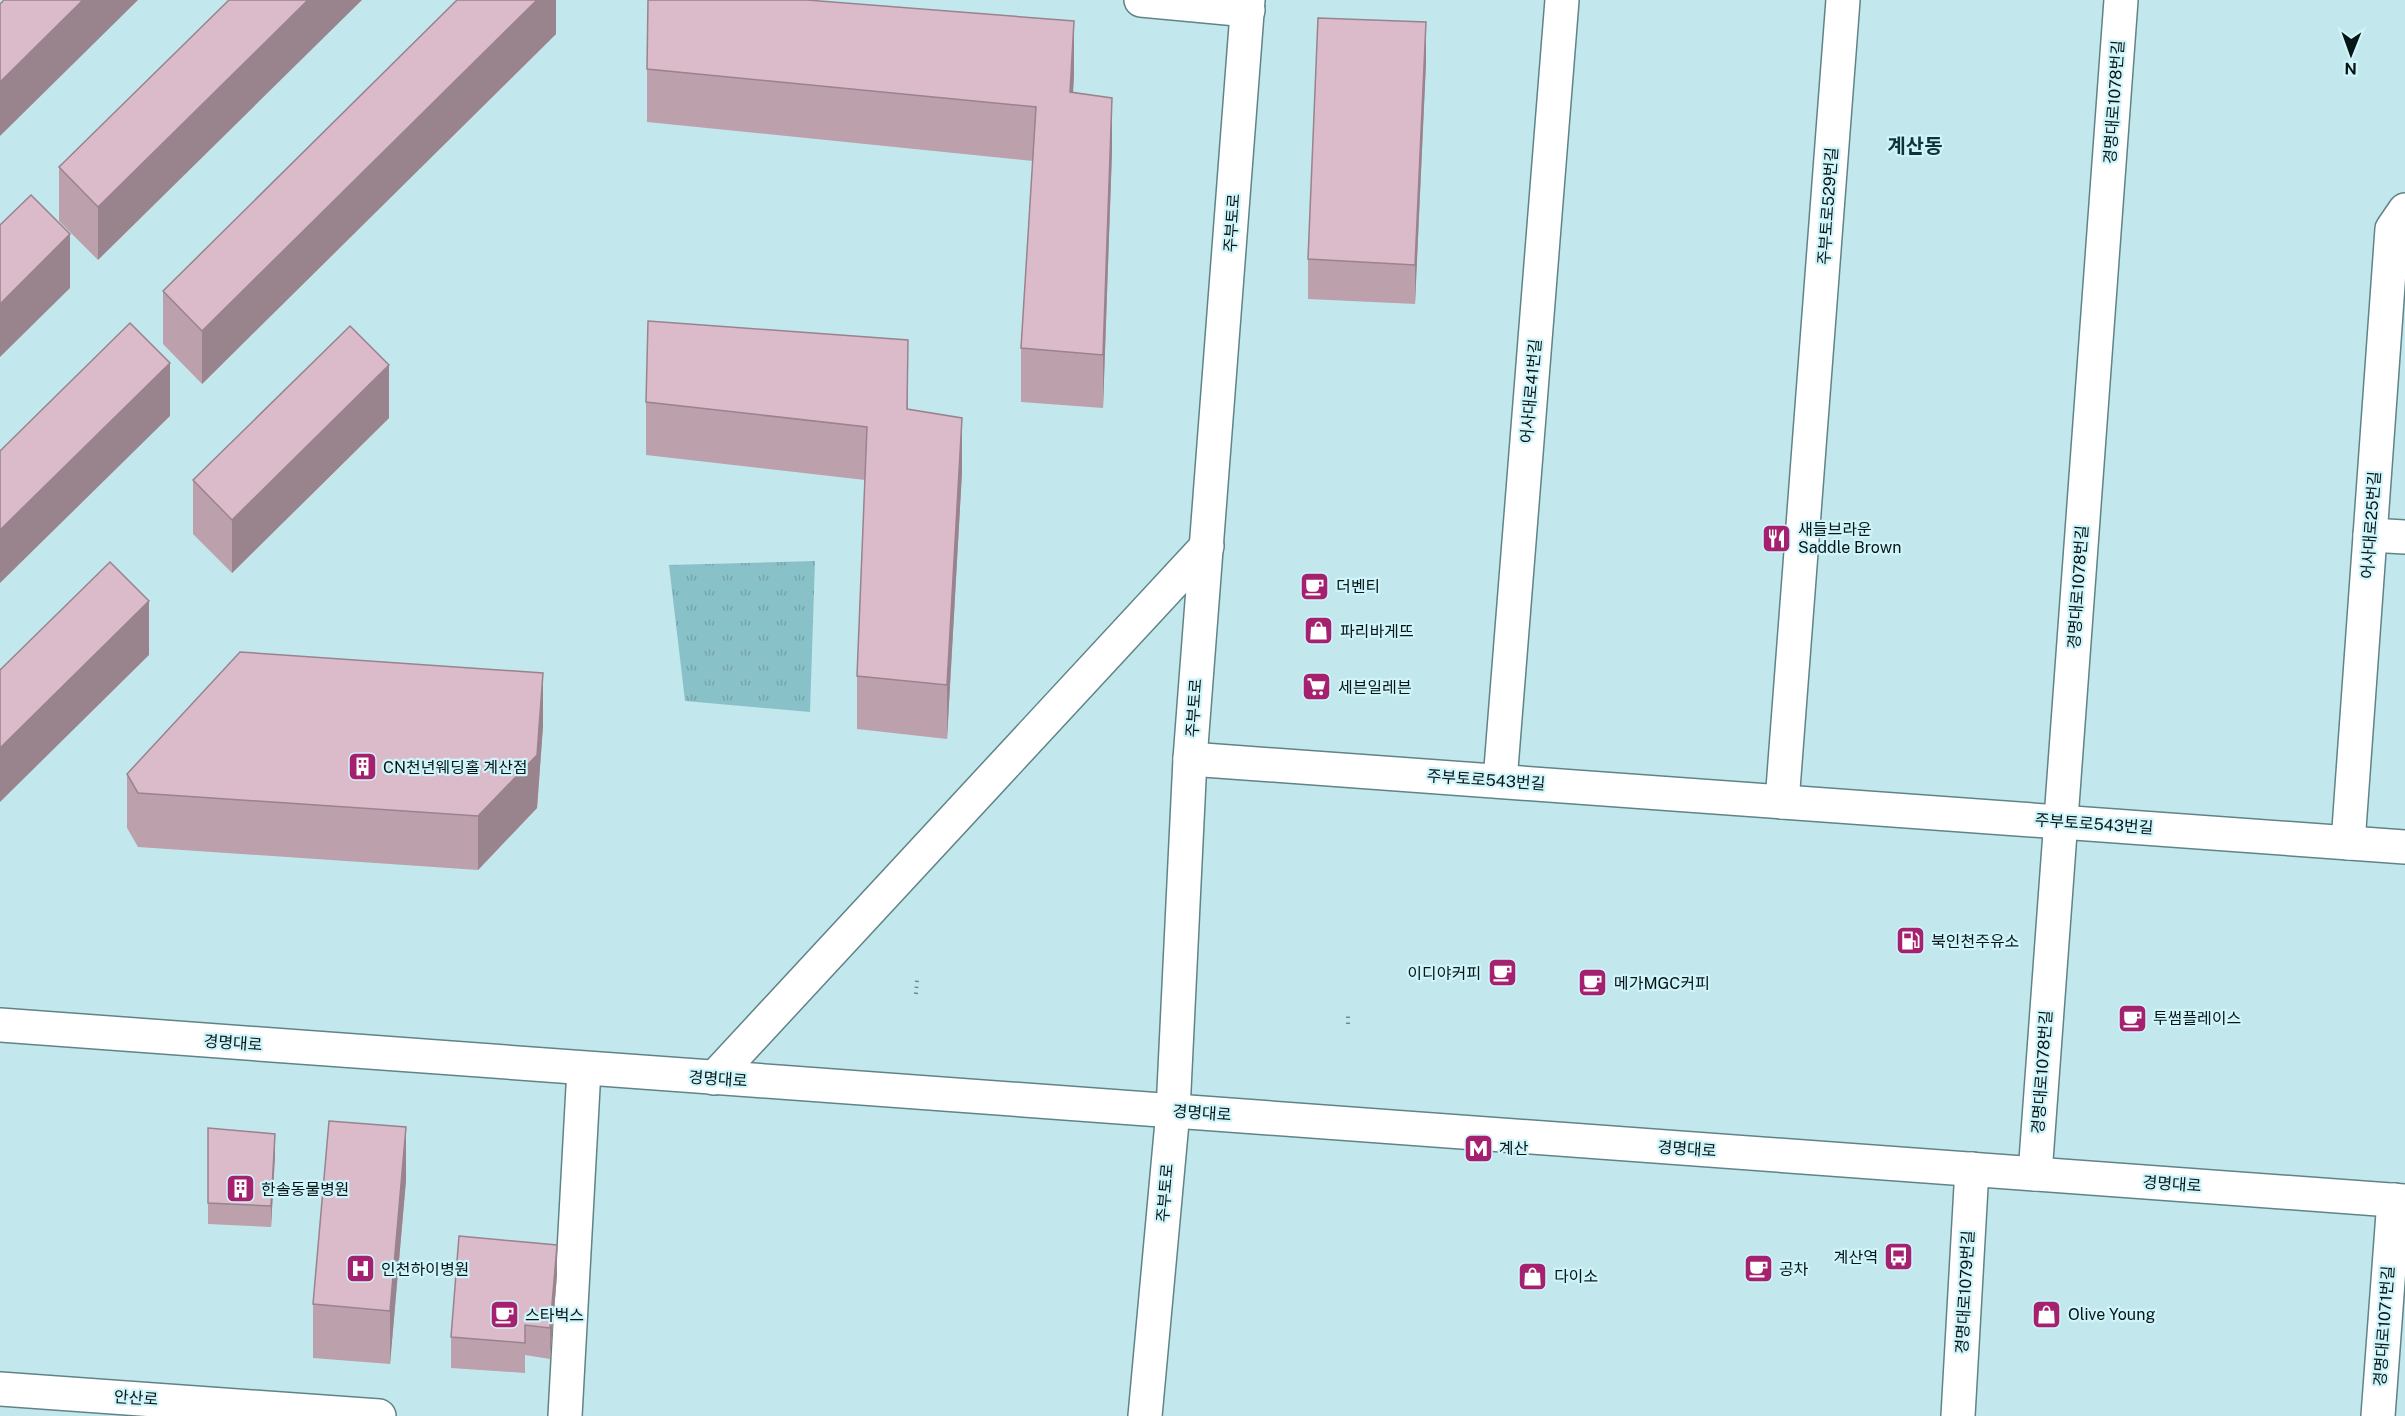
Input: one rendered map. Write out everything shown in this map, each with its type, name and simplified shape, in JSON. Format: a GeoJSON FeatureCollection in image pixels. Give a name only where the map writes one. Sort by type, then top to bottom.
{"type":"FeatureCollection","features":[{"type":"Feature","properties":{"kind":"street"},"geometry":{"type":"LineString","coordinates":[[1141,0],[1248,5]]}},
{"type":"Feature","properties":{"kind":"street","name":"어사대로41번길"},"geometry":{"type":"LineString","coordinates":[[1500,782],[1562,0]]}},
{"type":"Feature","properties":{"kind":"street","name":"주부토로529번길"},"geometry":{"type":"LineString","coordinates":[[1782,802],[1843,0]]}},
{"type":"Feature","properties":{"kind":"street","name":"경명대로1078번길"},"geometry":{"type":"LineString","coordinates":[[2035,1174],[2121,0]]}},
{"type":"Feature","properties":{"kind":"street","name":"주부토로"},"geometry":{"type":"LineString","coordinates":[[1145,1416],[1173,1111],[1190,759],[1248,5]]}},
{"type":"Feature","properties":{"kind":"street","name":"어사대로25번길"},"geometry":{"type":"LineString","coordinates":[[2348,843],[2392,229],[2405,210]]}},
{"type":"Feature","properties":{"kind":"street"},"geometry":{"type":"LineString","coordinates":[[2370,535],[2405,537]]}},
{"type":"Feature","properties":{"kind":"street"},"geometry":{"type":"LineString","coordinates":[[714,1078],[1207,546]]}},
{"type":"Feature","properties":{"kind":"street","name":"주부토로543번길"},"geometry":{"type":"LineString","coordinates":[[1190,759],[2405,847]]}},
{"type":"Feature","properties":{"kind":"street","name":"경명대로"},"geometry":{"type":"LineString","coordinates":[[0,1025],[2400,1200]]}},
{"type":"Feature","properties":{"kind":"street"},"geometry":{"type":"LineString","coordinates":[[565,1416],[584,1069]]}},
{"type":"Feature","properties":{"kind":"street","name":"경명대로1079번길"},"geometry":{"type":"LineString","coordinates":[[1958,1416],[1972,1169]]}},
{"type":"Feature","properties":{"kind":"street","name":"경명대로1071번길"},"geometry":{"type":"LineString","coordinates":[[2378,1416],[2400,1200]]}},
{"type":"Feature","properties":{"kind":"street","name":"안산로"},"geometry":{"type":"LineString","coordinates":[[0,1389],[379,1416]]}},
{"type":"Feature","properties":{"kind":"path"},"geometry":{"type":"LineString","coordinates":[[916,994],[917,980]]}},
{"type":"Feature","properties":{"kind":"path"},"geometry":{"type":"LineString","coordinates":[[1348,1015],[1348,1024]]}},
{"type":"Feature","properties":{"kind":"green space"},"geometry":{"type":"Polygon","coordinates":[[[815,561],[810,712],[685,701],[669,565],[815,561]]]}},
{"type":"Feature","properties":{"kind":"building"},"geometry":{"type":"Polygon","coordinates":[[[4,0],[83,0],[0,82],[0,4],[4,0]]]}},
{"type":"Feature","properties":{"kind":"building"},"geometry":{"type":"Polygon","coordinates":[[[229,0],[308,0],[98,207],[59,167],[229,0]]]}},
{"type":"Feature","properties":{"kind":"building"},"geometry":{"type":"Polygon","coordinates":[[[457,0],[537,0],[202,331],[163,291],[457,0]]]}},
{"type":"Feature","properties":{"kind":"building"},"geometry":{"type":"Polygon","coordinates":[[[648,0],[807,0],[1074,21],[1070,92],[1112,98],[1103,355],[1021,348],[1036,107],[647,69],[648,0]]]}},
{"type":"Feature","properties":{"kind":"building"},"geometry":{"type":"Polygon","coordinates":[[[1318,18],[1426,22],[1415,265],[1308,259],[1318,18]]]}},
{"type":"Feature","properties":{"kind":"building"},"geometry":{"type":"Polygon","coordinates":[[[31,195],[70,234],[0,304],[0,225],[31,195]]]}},
{"type":"Feature","properties":{"kind":"building"},"geometry":{"type":"Polygon","coordinates":[[[648,321],[908,340],[907,409],[962,418],[947,685],[857,676],[867,427],[646,402],[648,321]]]}},
{"type":"Feature","properties":{"kind":"building"},"geometry":{"type":"Polygon","coordinates":[[[130,323],[170,363],[0,530],[0,451],[130,323]]]}},
{"type":"Feature","properties":{"kind":"building"},"geometry":{"type":"Polygon","coordinates":[[[350,326],[389,365],[232,520],[193,480],[350,326]]]}},
{"type":"Feature","properties":{"kind":"building"},"geometry":{"type":"Polygon","coordinates":[[[110,562],[149,601],[0,748],[0,670],[110,562]]]}},
{"type":"Feature","properties":{"kind":"building"},"geometry":{"type":"Polygon","coordinates":[[[240,652],[543,673],[537,755],[478,816],[138,793],[127,774],[240,652]]]}},
{"type":"Feature","properties":{"kind":"building","name":"인천하이병원"},"geometry":{"type":"Polygon","coordinates":[[[329,1121],[406,1127],[390,1311],[313,1304],[329,1121]]]}},
{"type":"Feature","properties":{"kind":"building","name":"한솔동물병원"},"geometry":{"type":"Polygon","coordinates":[[[208,1128],[275,1134],[271,1206],[208,1203],[208,1128]]]}},
{"type":"Feature","properties":{"kind":"building","name":"스타벅스"},"geometry":{"type":"Polygon","coordinates":[[[459,1236],[557,1245],[550,1328],[525,1325],[525,1343],[451,1337],[459,1236]]]}},
{"type":"Feature","properties":{"kind":"place","name":"새들브라운 Saddle Brown"},"geometry":{"type":"Point","coordinates":[1777,538]}},
{"type":"Feature","properties":{"kind":"place","name":"더벤티"},"geometry":{"type":"Point","coordinates":[1315,586]}},
{"type":"Feature","properties":{"kind":"place","name":"파리바게뜨"},"geometry":{"type":"Point","coordinates":[1319,631]}},
{"type":"Feature","properties":{"kind":"place","name":"세븐일레븐"},"geometry":{"type":"Point","coordinates":[1317,687]}},
{"type":"Feature","properties":{"kind":"place","name":"CN천년웨딩홀 계산점"},"geometry":{"type":"Point","coordinates":[362,767]}},
{"type":"Feature","properties":{"kind":"place","name":"북인천주유소"},"geometry":{"type":"Point","coordinates":[1910,941]}},
{"type":"Feature","properties":{"kind":"place","name":"이디야커피"},"geometry":{"type":"Point","coordinates":[1502,973]}},
{"type":"Feature","properties":{"kind":"place","name":"메가MGC커피"},"geometry":{"type":"Point","coordinates":[1593,983]}},
{"type":"Feature","properties":{"kind":"place","name":"투썸플레이스"},"geometry":{"type":"Point","coordinates":[2132,1018]}},
{"type":"Feature","properties":{"kind":"place","name":"계산"},"geometry":{"type":"Point","coordinates":[1478,1148]}},
{"type":"Feature","properties":{"kind":"place","name":"한솔동물병원"},"geometry":{"type":"Point","coordinates":[240,1189]}},
{"type":"Feature","properties":{"kind":"place","name":"계산역"},"geometry":{"type":"Point","coordinates":[1899,1257]}},
{"type":"Feature","properties":{"kind":"place","name":"인천하이병원"},"geometry":{"type":"Point","coordinates":[360,1269]}},
{"type":"Feature","properties":{"kind":"place","name":"공차"},"geometry":{"type":"Point","coordinates":[1758,1269]}},
{"type":"Feature","properties":{"kind":"place","name":"다이소"},"geometry":{"type":"Point","coordinates":[1533,1276]}},
{"type":"Feature","properties":{"kind":"place","name":"Olive Young"},"geometry":{"type":"Point","coordinates":[2047,1314]}},
{"type":"Feature","properties":{"kind":"place","name":"스타벅스"},"geometry":{"type":"Point","coordinates":[504,1315]}},
{"type":"Feature","properties":{"kind":"district","name":"계산동"},"geometry":{"type":"Point","coordinates":[1915,146]}}]}
